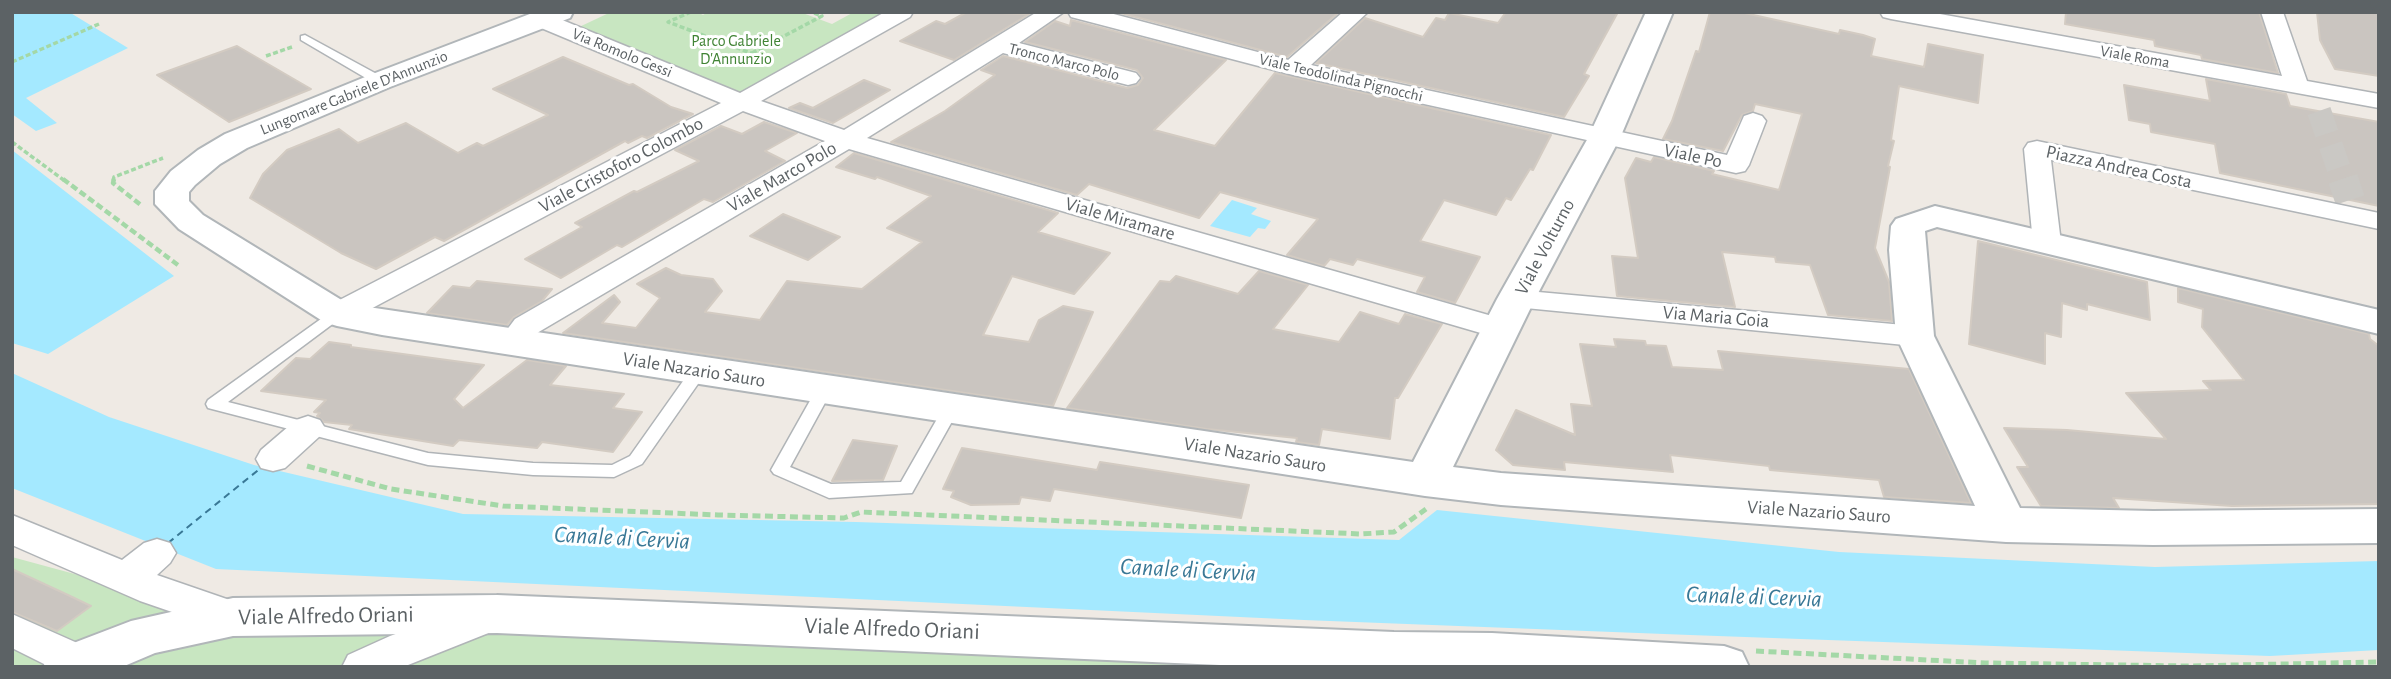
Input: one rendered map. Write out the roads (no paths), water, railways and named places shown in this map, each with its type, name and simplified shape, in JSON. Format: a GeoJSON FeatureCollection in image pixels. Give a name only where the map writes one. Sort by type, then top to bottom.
{"type":"FeatureCollection","features":[{"type":"Feature","properties":{"kind":"street","name":"Viale Cristoforo Colombo"},"geometry":{"type":"LineString","coordinates":[[337,314],[741,102],[902,12]]}},
{"type":"Feature","properties":{"kind":"street","name":"Viale Marco Polo"},"geometry":{"type":"LineString","coordinates":[[513,343],[526,326],[846,140],[1053,12]]}},
{"type":"Feature","properties":{"kind":"street","name":"Viale Teodolinda Pignocchi"},"geometry":{"type":"LineString","coordinates":[[1079,12],[1293,68],[1604,138]]}},
{"type":"Feature","properties":{"kind":"street"},"geometry":{"type":"LineString","coordinates":[[1293,68],[1357,12]]}},
{"type":"Feature","properties":{"kind":"street","name":"Viale Volturno"},"geometry":{"type":"LineString","coordinates":[[1415,487],[1604,138],[1660,12]]}},
{"type":"Feature","properties":{"kind":"street","name":"Viale Roma"},"geometry":{"type":"LineString","coordinates":[[1891,12],[2310,96],[2379,101]]}},
{"type":"Feature","properties":{"kind":"street"},"geometry":{"type":"LineString","coordinates":[[2272,12],[2310,96]]}},
{"type":"Feature","properties":{"kind":"street","name":"Lungomare Gabriele D'Annunzio"},"geometry":{"type":"LineString","coordinates":[[172,204],[173,191],[177,184],[195,167],[222,149],[380,80],[551,16]]}},
{"type":"Feature","properties":{"kind":"street","name":"Via Romolo Gessi"},"geometry":{"type":"LineString","coordinates":[[551,16],[741,102]]}},
{"type":"Feature","properties":{"kind":"street","name":"Tronco Marco Polo"},"geometry":{"type":"LineString","coordinates":[[999,45],[1128,78]]}},
{"type":"Feature","properties":{"kind":"street","name":"Viale Miramare"},"geometry":{"type":"LineString","coordinates":[[741,102],[846,140],[1509,314]]}},
{"type":"Feature","properties":{"kind":"street","name":"Viale Po"},"geometry":{"type":"LineString","coordinates":[[1604,138],[1736,165],[1753,121]]}},
{"type":"Feature","properties":{"kind":"street","name":"Piazza Andrea Costa"},"geometry":{"type":"LineString","coordinates":[[2047,243],[2037,149],[2379,221]]}},
{"type":"Feature","properties":{"kind":"street","name":"Viale Nazario Sauro"},"geometry":{"type":"LineString","coordinates":[[172,204],[191,222],[337,314],[951,409],[1415,487],[1500,489],[2006,525],[2153,528],[2379,526]]}},
{"type":"Feature","properties":{"kind":"street"},"geometry":{"type":"LineString","coordinates":[[2006,525],[1914,336],[1907,250],[1908,226],[1935,216],[2379,321]]}},
{"type":"Feature","properties":{"kind":"street","name":"Via Maria Goia"},"geometry":{"type":"LineString","coordinates":[[1509,314],[1914,336]]}},
{"type":"Feature","properties":{"kind":"street"},"geometry":{"type":"LineString","coordinates":[[275,457],[308,428]]}},
{"type":"Feature","properties":{"kind":"street"},"geometry":{"type":"LineString","coordinates":[[12,530],[126,578],[233,617]]}},
{"type":"Feature","properties":{"kind":"street"},"geometry":{"type":"LineString","coordinates":[[126,578],[157,553]]}},
{"type":"Feature","properties":{"kind":"street"},"geometry":{"type":"LineString","coordinates":[[362,667],[404,648],[497,614]]}},
{"type":"Feature","properties":{"kind":"street","name":"Viale Alfredo Oriani"},"geometry":{"type":"LineString","coordinates":[[73,664],[148,635],[233,617],[497,614],[1311,657],[1394,652],[1735,659]]}},
{"type":"Feature","properties":{"kind":"street"},"geometry":{"type":"LineString","coordinates":[[12,630],[73,664]]}},
{"type":"Feature","properties":{"kind":"lane"},"geometry":{"type":"LineString","coordinates":[[305,38],[380,80]]}},
{"type":"Feature","properties":{"kind":"lane"},"geometry":{"type":"LineString","coordinates":[[337,314],[214,404],[428,459],[533,469],[614,471],[636,460],[699,371]]}},
{"type":"Feature","properties":{"kind":"lane"},"geometry":{"type":"LineString","coordinates":[[824,390],[780,470],[829,491],[906,488],[951,409]]}},
{"type":"Feature","properties":{"kind":"water"},"geometry":{"type":"Polygon","coordinates":[[[12,12],[69,12],[128,48],[26,98],[57,123],[36,131],[12,114],[12,12]]]}},
{"type":"Feature","properties":{"kind":"water"},"geometry":{"type":"Polygon","coordinates":[[[12,150],[174,276],[48,354],[12,343],[12,150]]]}},
{"type":"Feature","properties":{"kind":"water"},"geometry":{"type":"Polygon","coordinates":[[[1232,200],[1257,208],[1251,214],[1271,221],[1265,229],[1258,228],[1250,237],[1210,226],[1232,200]]]}},
{"type":"Feature","properties":{"kind":"water","name":"Canale di Cervia"},"geometry":{"type":"Polygon","coordinates":[[[12,373],[109,417],[254,465],[463,514],[856,522],[1399,540],[1437,510],[1839,552],[2155,567],[2379,561],[2379,650],[2270,656],[1690,635],[1304,620],[216,569],[12,488],[12,373]]]}},
{"type":"Feature","properties":{"kind":"tunnel"},"geometry":{"type":"LineString","coordinates":[[2319,111],[2343,181]]}},
{"type":"Feature","properties":{"kind":"tunnel"},"geometry":{"type":"LineString","coordinates":[[2343,179],[2350,200]]}},
{"type":"Feature","properties":{"kind":"park label","name":"Parco Gabriele D'Annunzio"},"geometry":{"type":"Point","coordinates":[736,50]}}]}
